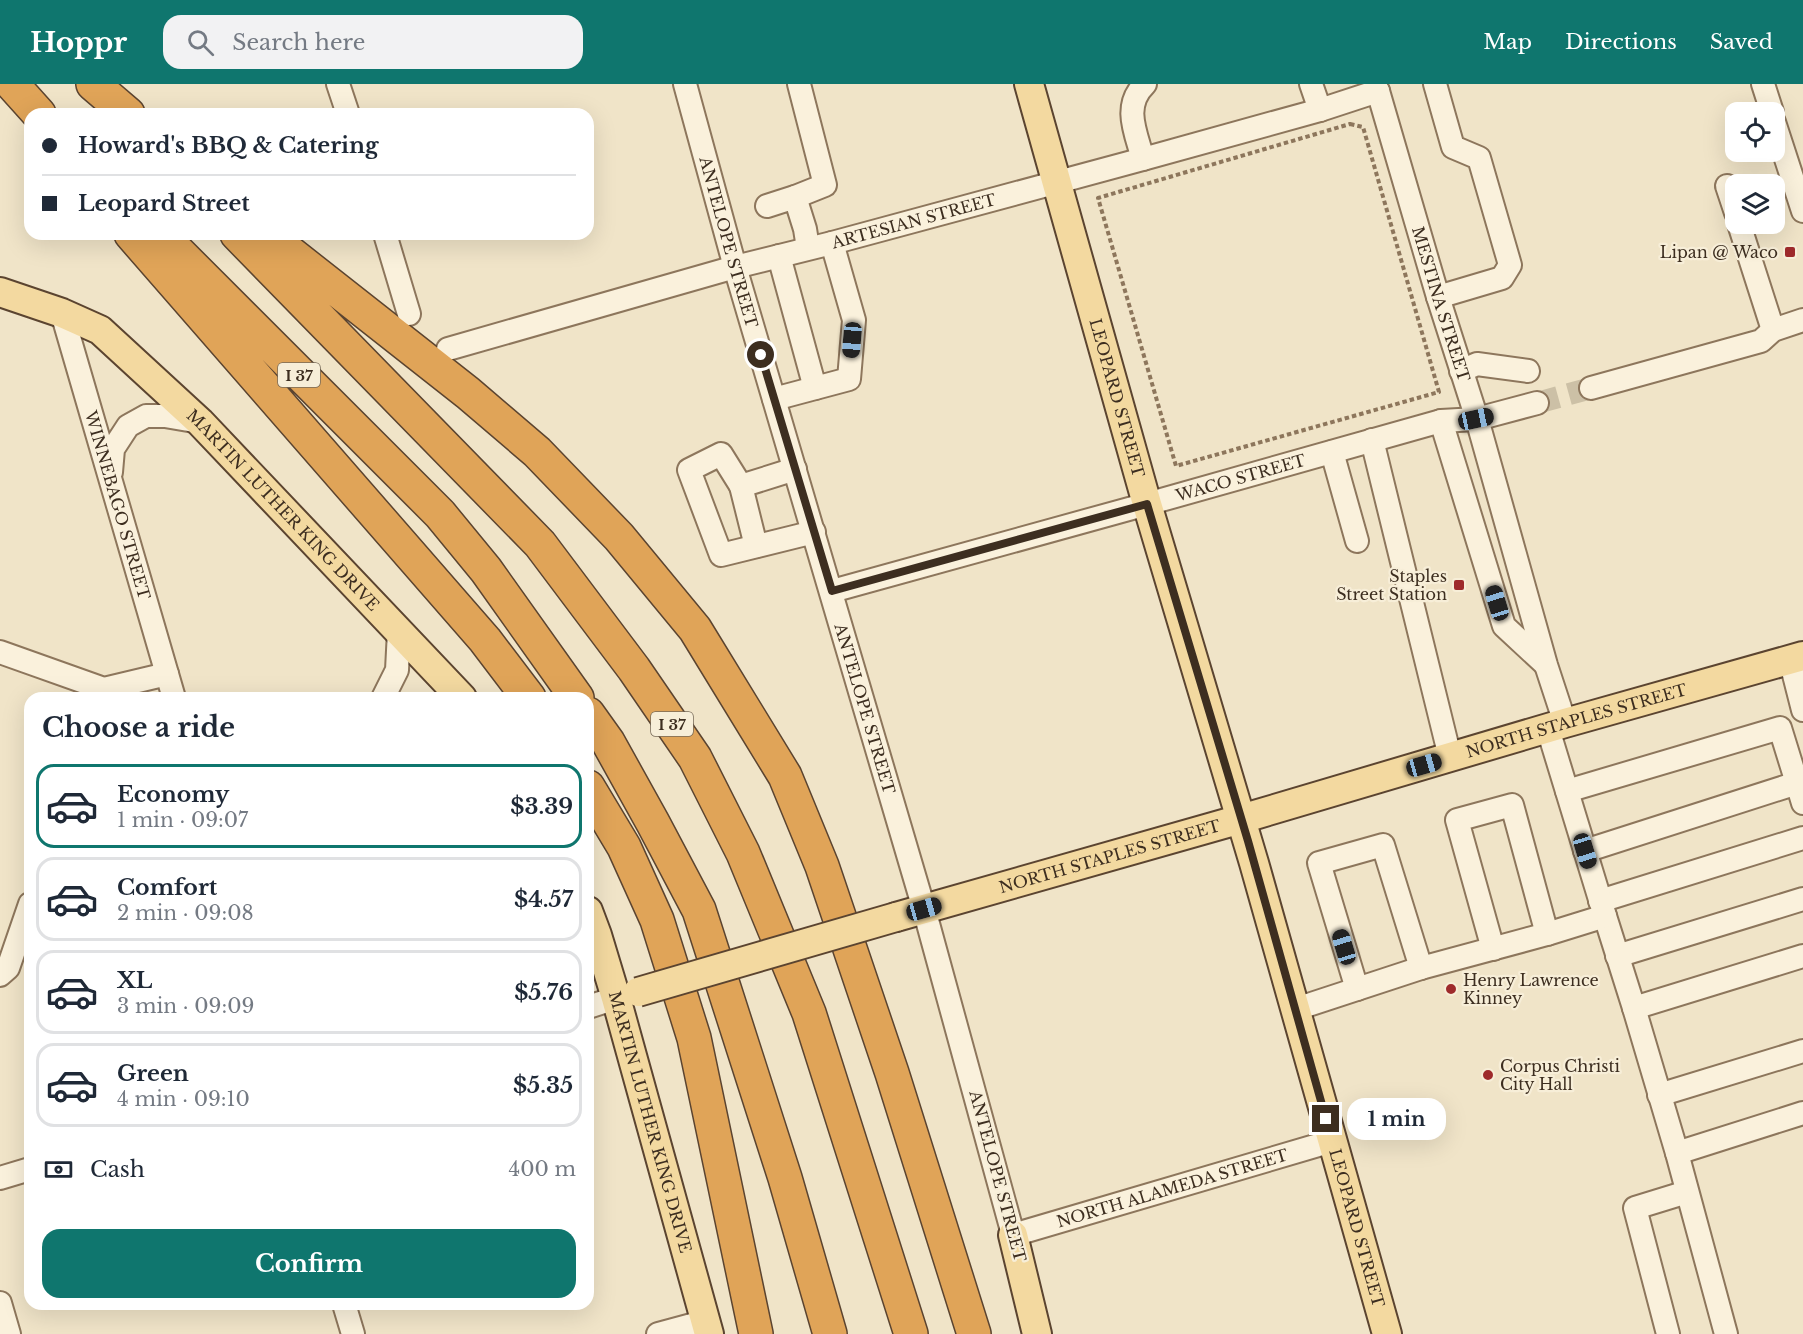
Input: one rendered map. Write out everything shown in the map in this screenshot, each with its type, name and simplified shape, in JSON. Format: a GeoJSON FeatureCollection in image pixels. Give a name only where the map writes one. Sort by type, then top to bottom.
{"type":"FeatureCollection","features":[{"type":"Feature","properties":{"kind":"highway"},"geometry":{"type":"LineString","coordinates":[[12,84],[34,108]]}},
{"type":"Feature","properties":{"kind":"highway"},"geometry":{"type":"LineString","coordinates":[[92,84],[114,108]]}},
{"type":"Feature","properties":{"kind":"highway"},"geometry":{"type":"LineString","coordinates":[[92,84],[121,108]]}},
{"type":"Feature","properties":{"kind":"highway"},"geometry":{"type":"LineString","coordinates":[[136,240],[485,640],[524,692]]}},
{"type":"Feature","properties":{"kind":"highway","name":"I 37"},"geometry":{"type":"LineString","coordinates":[[166,240],[440,514],[486,570],[573,692]]}},
{"type":"Feature","properties":{"kind":"highway","name":"I 37"},"geometry":{"type":"LineString","coordinates":[[243,240],[540,544],[627,660],[695,758],[743,853],[809,1013],[911,1334]]}},
{"type":"Feature","properties":{"kind":"highway"},"geometry":{"type":"LineString","coordinates":[[274,240],[468,393],[537,452],[620,537],[695,629],[785,776],[822,866],[892,1073],[974,1334]]}},
{"type":"Feature","properties":{"kind":"highway"},"geometry":{"type":"LineString","coordinates":[[594,723],[614,752],[699,910],[785,1178],[830,1334]]}},
{"type":"Feature","properties":{"kind":"highway"},"geometry":{"type":"LineString","coordinates":[[594,797],[624,847],[657,920],[694,1038],[777,1334]]}},
{"type":"Feature","properties":{"kind":"highway"},"geometry":{"type":"LineString","coordinates":[[694,1038],[756,1334]]}},
{"type":"Feature","properties":{"kind":"main road","name":"LEOPARD STREET"},"geometry":{"type":"LineString","coordinates":[[1029,84],[1147,504],[1296,1009],[1387,1334]]}},
{"type":"Feature","properties":{"kind":"main road","name":"MARTIN LUTHER KING DRIVE"},"geometry":{"type":"LineString","coordinates":[[0,292],[62,313],[100,330],[200,422],[456,692]]}},
{"type":"Feature","properties":{"kind":"main road","name":"NORTH STAPLES STREET"},"geometry":{"type":"LineString","coordinates":[[627,995],[1796,658]]}},
{"type":"Feature","properties":{"kind":"main road","name":"MARTIN LUTHER KING DRIVE"},"geometry":{"type":"LineString","coordinates":[[594,927],[627,995],[708,1327]]}},
{"type":"Feature","properties":{"kind":"main road"},"geometry":{"type":"LineString","coordinates":[[1013,1235],[1037,1334]]}},
{"type":"Feature","properties":{"kind":"street"},"geometry":{"type":"LineString","coordinates":[[338,84],[346,108]]}},
{"type":"Feature","properties":{"kind":"street","name":"ANTELOPE STREET"},"geometry":{"type":"LineString","coordinates":[[685,84],[735,267],[924,909],[1013,1235],[1043,1334]]}},
{"type":"Feature","properties":{"kind":"street"},"geometry":{"type":"LineString","coordinates":[[767,206],[825,185],[799,84]]}},
{"type":"Feature","properties":{"kind":"street"},"geometry":{"type":"LineString","coordinates":[[1143,159],[1131,115],[1133,100],[1144,84]]}},
{"type":"Feature","properties":{"kind":"street"},"geometry":{"type":"LineString","coordinates":[[1311,84],[1320,110]]}},
{"type":"Feature","properties":{"kind":"street"},"geometry":{"type":"LineString","coordinates":[[1435,84],[1453,147],[1479,158],[1510,265],[1502,278],[1438,297]]}},
{"type":"Feature","properties":{"kind":"street"},"geometry":{"type":"LineString","coordinates":[[1762,84],[1768,102]]}},
{"type":"Feature","properties":{"kind":"street","name":"ARTESIAN STREET"},"geometry":{"type":"LineString","coordinates":[[448,349],[735,267],[1057,183],[1320,110],[1380,87]]}},
{"type":"Feature","properties":{"kind":"street","name":"MESTINA STREET"},"geometry":{"type":"LineString","coordinates":[[1380,87],[1438,297],[1476,419],[1546,665],[1567,791],[1677,1153],[1725,1334]]}},
{"type":"Feature","properties":{"kind":"street"},"geometry":{"type":"LineString","coordinates":[[1785,156],[1803,211]]}},
{"type":"Feature","properties":{"kind":"street"},"geometry":{"type":"LineString","coordinates":[[795,197],[808,248]]}},
{"type":"Feature","properties":{"kind":"street"},"geometry":{"type":"LineString","coordinates":[[1742,234],[1773,330]]}},
{"type":"Feature","properties":{"kind":"street"},"geometry":{"type":"LineString","coordinates":[[387,240],[409,314]]}},
{"type":"Feature","properties":{"kind":"street"},"geometry":{"type":"LineString","coordinates":[[774,399],[849,379],[854,320],[832,243]]}},
{"type":"Feature","properties":{"kind":"street"},"geometry":{"type":"LineString","coordinates":[[779,256],[815,388]]}},
{"type":"Feature","properties":{"kind":"street","name":"WINNEBAGO STREET"},"geometry":{"type":"LineString","coordinates":[[62,313],[172,692]]}},
{"type":"Feature","properties":{"kind":"street"},"geometry":{"type":"LineString","coordinates":[[1591,388],[1761,341],[1773,330],[1803,320]]}},
{"type":"Feature","properties":{"kind":"street"},"geometry":{"type":"LineString","coordinates":[[1461,370],[1477,364],[1528,371]]}},
{"type":"Feature","properties":{"kind":"street","name":"WACO STREET"},"geometry":{"type":"LineString","coordinates":[[832,591],[1441,421],[1476,419],[1538,402]]}},
{"type":"Feature","properties":{"kind":"street"},"geometry":{"type":"LineString","coordinates":[[110,479],[113,449],[128,426],[146,416],[165,416],[200,422]]}},
{"type":"Feature","properties":{"kind":"street"},"geometry":{"type":"LineString","coordinates":[[1441,421],[1504,626],[1546,665]]}},
{"type":"Feature","properties":{"kind":"street"},"geometry":{"type":"LineString","coordinates":[[1372,440],[1450,757]]}},
{"type":"Feature","properties":{"kind":"street"},"geometry":{"type":"LineString","coordinates":[[1332,452],[1357,541]]}},
{"type":"Feature","properties":{"kind":"street"},"geometry":{"type":"LineString","coordinates":[[756,546],[741,486],[721,454],[689,470],[721,555],[814,532]]}},
{"type":"Feature","properties":{"kind":"street"},"geometry":{"type":"LineString","coordinates":[[741,486],[795,469]]}},
{"type":"Feature","properties":{"kind":"street"},"geometry":{"type":"LineString","coordinates":[[386,692],[397,670],[399,631]]}},
{"type":"Feature","properties":{"kind":"street"},"geometry":{"type":"LineString","coordinates":[[0,652],[100,692]]}},
{"type":"Feature","properties":{"kind":"street"},"geometry":{"type":"LineString","coordinates":[[1796,658],[1803,710]]}},
{"type":"Feature","properties":{"kind":"street"},"geometry":{"type":"LineString","coordinates":[[105,692],[167,674]]}},
{"type":"Feature","properties":{"kind":"street"},"geometry":{"type":"LineString","coordinates":[[1567,791],[1780,728],[1800,793],[1585,851]]}},
{"type":"Feature","properties":{"kind":"street"},"geometry":{"type":"LineString","coordinates":[[1493,949],[1457,820],[1512,805],[1546,934]]}},
{"type":"Feature","properties":{"kind":"street"},"geometry":{"type":"LineString","coordinates":[[1296,1009],[1421,968],[1546,934],[1603,908],[1803,838]]}},
{"type":"Feature","properties":{"kind":"street"},"geometry":{"type":"LineString","coordinates":[[1357,989],[1318,862],[1383,845],[1421,968]]}},
{"type":"Feature","properties":{"kind":"street"},"geometry":{"type":"LineString","coordinates":[[1617,956],[1803,899]]}},
{"type":"Feature","properties":{"kind":"street"},"geometry":{"type":"LineString","coordinates":[[0,975],[8,968],[24,921]]}},
{"type":"Feature","properties":{"kind":"street"},"geometry":{"type":"LineString","coordinates":[[1634,1008],[1803,956]]}},
{"type":"Feature","properties":{"kind":"street","name":"NORTH STAPLES STREET"},"geometry":{"type":"LineString","coordinates":[[594,1005],[627,995]]}},
{"type":"Feature","properties":{"kind":"street"},"geometry":{"type":"LineString","coordinates":[[1659,1095],[1803,1051]]}},
{"type":"Feature","properties":{"kind":"street"},"geometry":{"type":"LineString","coordinates":[[1677,1153],[1803,1113]]}},
{"type":"Feature","properties":{"kind":"street","name":"NORTH ALAMEDA STREET"},"geometry":{"type":"LineString","coordinates":[[1013,1235],[1332,1141]]}},
{"type":"Feature","properties":{"kind":"street"},"geometry":{"type":"LineString","coordinates":[[0,1178],[24,1171]]}},
{"type":"Feature","properties":{"kind":"street"},"geometry":{"type":"LineString","coordinates":[[1668,1334],[1635,1208],[1687,1192]]}},
{"type":"Feature","properties":{"kind":"street"},"geometry":{"type":"LineString","coordinates":[[0,1303],[9,1334]]}},
{"type":"Feature","properties":{"kind":"street"},"geometry":{"type":"LineString","coordinates":[[346,1310],[353,1334]]}},
{"type":"Feature","properties":{"kind":"street"},"geometry":{"type":"LineString","coordinates":[[658,1334],[708,1327]]}},
{"type":"Feature","properties":{"kind":"path"},"geometry":{"type":"LineString","coordinates":[[1350,124],[1363,127],[1438,392],[1176,466],[1098,198],[1350,124]]}},
{"type":"Feature","properties":{"kind":"tunnel"},"geometry":{"type":"LineString","coordinates":[[1537,403],[1591,388]]}},
{"type":"Feature","properties":{"kind":"place","name":"Lipan @ Waco"},"geometry":{"type":"Point","coordinates":[1790,252]}},
{"type":"Feature","properties":{"kind":"place","name":"Staples Street Station"},"geometry":{"type":"Point","coordinates":[1459,585]}},
{"type":"Feature","properties":{"kind":"place","name":"Henry Lawrence Kinney"},"geometry":{"type":"Point","coordinates":[1451,989]}},
{"type":"Feature","properties":{"kind":"place","name":"Corpus Christi City Hall"},"geometry":{"type":"Point","coordinates":[1488,1075]}},
{"type":"Feature","properties":{"kind":"route"},"geometry":{"type":"LineString","coordinates":[[761,355],[832,591],[1147,504],[1248,841],[1326,1119]]}}]}
